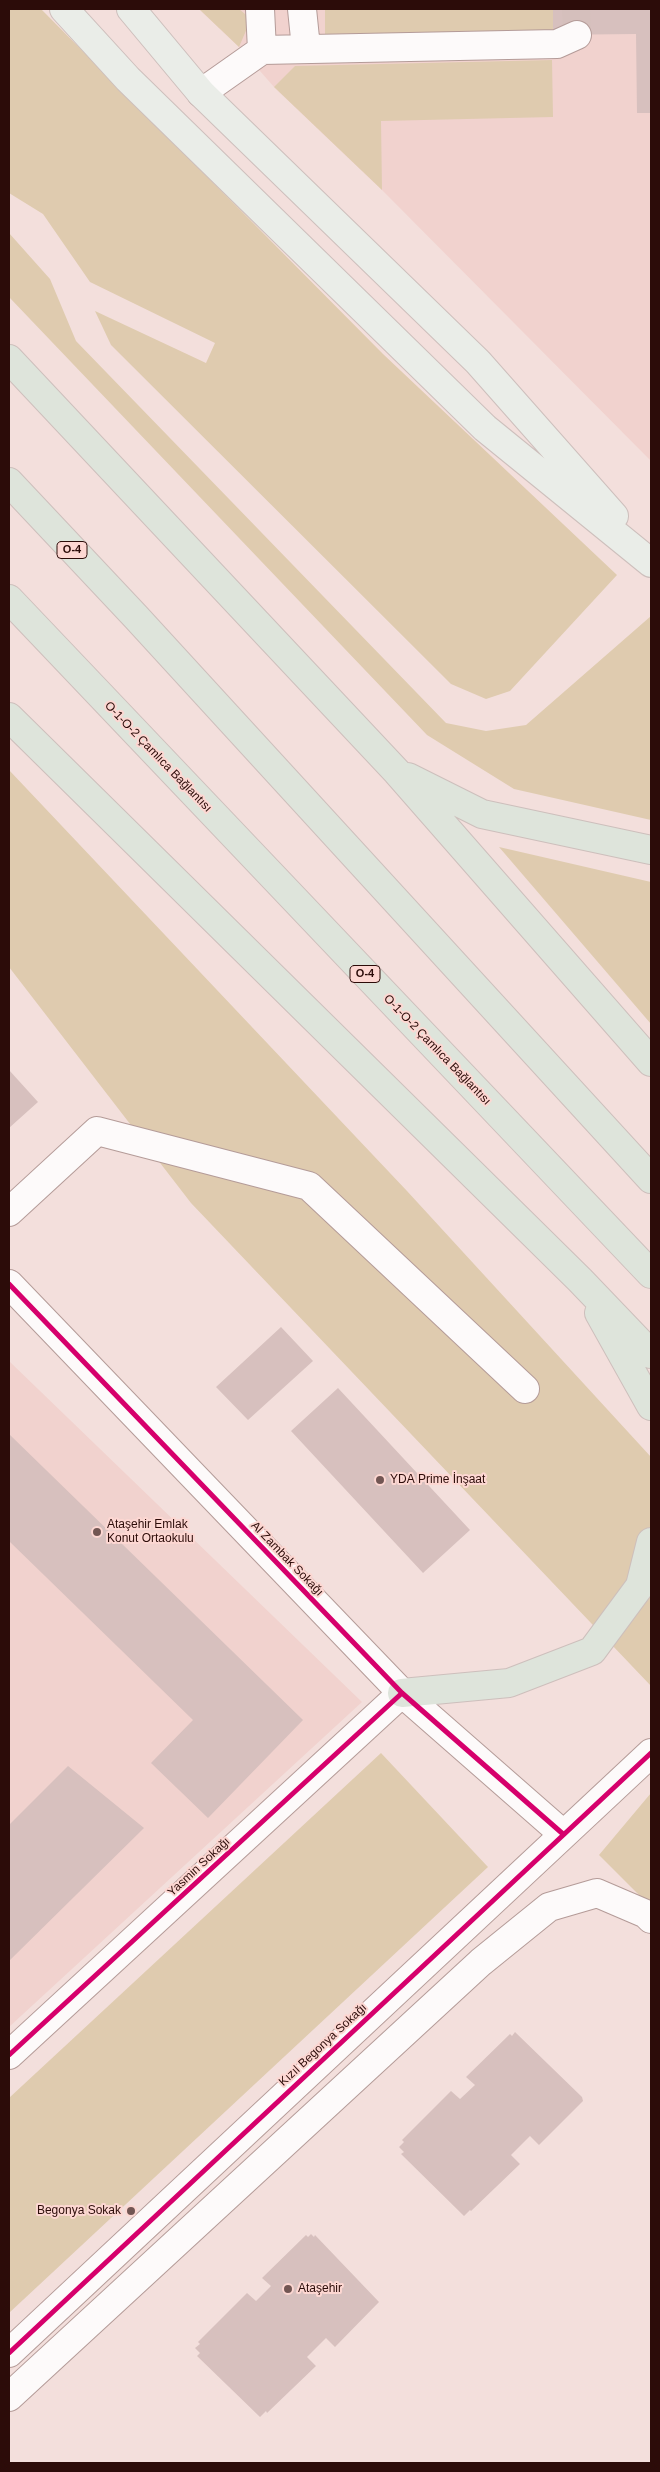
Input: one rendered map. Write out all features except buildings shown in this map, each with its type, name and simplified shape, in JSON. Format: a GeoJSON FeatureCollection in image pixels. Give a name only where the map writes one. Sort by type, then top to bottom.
{"type":"FeatureCollection","features":[{"type":"Feature","properties":{"kind":"highway"},"geometry":{"type":"LineString","coordinates":[[9,359],[397,772],[651,1062]]}},
{"type":"Feature","properties":{"kind":"highway","name":"O-4"},"geometry":{"type":"LineString","coordinates":[[9,482],[136,617],[651,1179]]}},
{"type":"Feature","properties":{"kind":"highway","name":"O-1-O-2 Çamlıca Bağlantısı"},"geometry":{"type":"LineString","coordinates":[[9,599],[78,674],[651,1274]]}},
{"type":"Feature","properties":{"kind":"highway"},"geometry":{"type":"LineString","coordinates":[[12,720],[580,1280],[651,1354]]}},
{"type":"Feature","properties":{"kind":"highway"},"geometry":{"type":"LineString","coordinates":[[397,772],[482,814],[651,850]]}},
{"type":"Feature","properties":{"kind":"highway"},"geometry":{"type":"LineString","coordinates":[[580,1280],[651,1406]]}},
{"type":"Feature","properties":{"kind":"highway"},"geometry":{"type":"LineString","coordinates":[[402,1693],[509,1683],[592,1651],[640,1586],[651,1542]]}},
{"type":"Feature","properties":{"kind":"main road"},"geometry":{"type":"LineString","coordinates":[[64,9],[128,79],[485,428],[651,563]]}},
{"type":"Feature","properties":{"kind":"main road"},"geometry":{"type":"LineString","coordinates":[[131,9],[201,94],[478,362],[651,558]]}},
{"type":"Feature","properties":{"kind":"street"},"geometry":{"type":"LineString","coordinates":[[260,9],[262,50]]}},
{"type":"Feature","properties":{"kind":"street"},"geometry":{"type":"LineString","coordinates":[[302,9],[306,48]]}},
{"type":"Feature","properties":{"kind":"street"},"geometry":{"type":"LineString","coordinates":[[201,94],[262,50],[557,44],[577,35]]}},
{"type":"Feature","properties":{"kind":"street"},"geometry":{"type":"LineString","coordinates":[[9,1212],[97,1131],[309,1186],[525,1389]]}},
{"type":"Feature","properties":{"kind":"street","name":"Al Zambak Sokağı"},"geometry":{"type":"LineString","coordinates":[[9,1284],[402,1693],[563,1834]]}},
{"type":"Feature","properties":{"kind":"street","name":"Yasmin Sokağı"},"geometry":{"type":"LineString","coordinates":[[9,2055],[402,1693]]}},
{"type":"Feature","properties":{"kind":"street","name":"Kızıl Begonya Sokağı"},"geometry":{"type":"LineString","coordinates":[[9,2353],[651,1753]]}},
{"type":"Feature","properties":{"kind":"street"},"geometry":{"type":"LineString","coordinates":[[9,2397],[481,1962],[549,1907],[597,1893],[646,1914],[651,1919]]}},
{"type":"Feature","properties":{"kind":"shaded area"},"geometry":{"type":"Polygon","coordinates":[[[9,9],[41,9],[383,354],[617,575],[510,691],[486,699],[451,684],[111,345],[95,311],[206,363],[215,343],[90,282],[43,214],[9,193],[9,9]]]}},
{"type":"Feature","properties":{"kind":"shaded area"},"geometry":{"type":"Polygon","coordinates":[[[199,9],[651,9],[651,461],[382,190],[274,87],[239,47],[199,9]]]}},
{"type":"Feature","properties":{"kind":"shaded area"},"geometry":{"type":"Polygon","coordinates":[[[199,9],[239,9],[251,19],[239,47],[199,9]]]}},
{"type":"Feature","properties":{"kind":"shaded area"},"geometry":{"type":"Polygon","coordinates":[[[325,9],[553,9],[553,32],[325,34],[325,9]]]}},
{"type":"Feature","properties":{"kind":"shaded area"},"geometry":{"type":"Polygon","coordinates":[[[552,60],[553,117],[381,121],[382,190],[274,87],[295,66],[552,60]]]}},
{"type":"Feature","properties":{"kind":"shaded area"},"geometry":{"type":"Polygon","coordinates":[[[9,233],[50,279],[76,341],[446,723],[486,731],[526,725],[651,616],[651,820],[514,789],[427,735],[9,297],[9,233]]]}},
{"type":"Feature","properties":{"kind":"shaded area"},"geometry":{"type":"Polygon","coordinates":[[[9,770],[407,1191],[651,1457],[651,1686],[191,1203],[9,967],[9,770]]]}},
{"type":"Feature","properties":{"kind":"shaded area"},"geometry":{"type":"Polygon","coordinates":[[[499,847],[651,882],[651,1024],[499,847]]]}},
{"type":"Feature","properties":{"kind":"shaded area","name":"Ataşehir Emlak Konut Ortaokulu"},"geometry":{"type":"Polygon","coordinates":[[[9,1361],[362,1702],[9,2027],[9,1361]]]}},
{"type":"Feature","properties":{"kind":"shaded area"},"geometry":{"type":"Polygon","coordinates":[[[381,1753],[488,1867],[9,2313],[9,2098],[381,1753]]]}},
{"type":"Feature","properties":{"kind":"shaded area"},"geometry":{"type":"Polygon","coordinates":[[[651,1793],[651,1907],[599,1855],[651,1793]]]}},
{"type":"Feature","properties":{"kind":"tunnel"},"geometry":{"type":"LineString","coordinates":[[576,9],[577,35]]}},
{"type":"Feature","properties":{"kind":"cycle path"},"geometry":{"type":"LineString","coordinates":[[9,1284],[402,1693],[563,1834]]}},
{"type":"Feature","properties":{"kind":"cycle path"},"geometry":{"type":"LineString","coordinates":[[9,2055],[402,1693]]}},
{"type":"Feature","properties":{"kind":"cycle path"},"geometry":{"type":"LineString","coordinates":[[9,2353],[651,1753]]}},
{"type":"Feature","properties":{"kind":"place","name":"YDA Prime İnşaat"},"geometry":{"type":"Point","coordinates":[380,1480]}},
{"type":"Feature","properties":{"kind":"place","name":"Ataşehir Emlak Konut Ortaokulu"},"geometry":{"type":"Point","coordinates":[97,1532]}},
{"type":"Feature","properties":{"kind":"place","name":"Begonya Sokak"},"geometry":{"type":"Point","coordinates":[131,2211]}},
{"type":"Feature","properties":{"kind":"place","name":"Ataşehir"},"geometry":{"type":"Point","coordinates":[288,2289]}}]}
